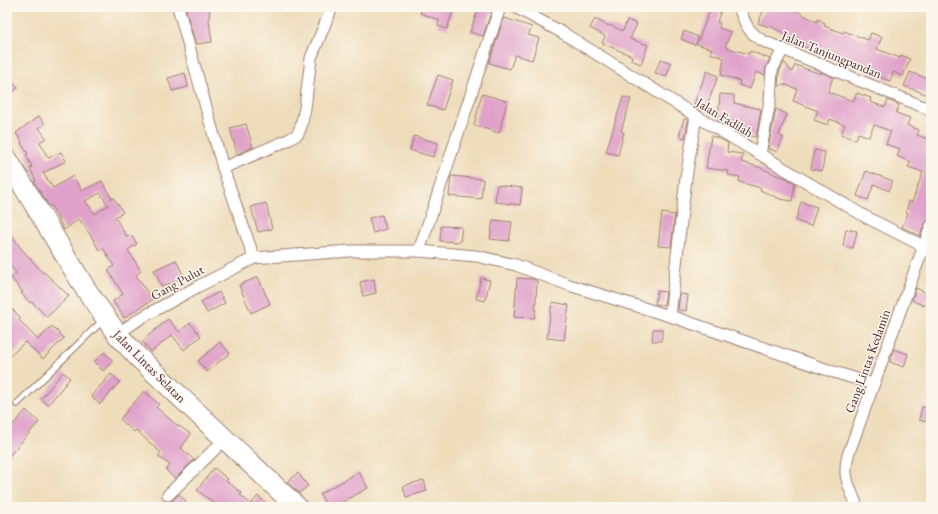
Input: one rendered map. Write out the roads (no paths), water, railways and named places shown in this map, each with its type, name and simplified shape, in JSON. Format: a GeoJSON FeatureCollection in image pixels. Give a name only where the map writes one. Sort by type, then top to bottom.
{"type":"FeatureCollection","features":[{"type":"Feature","properties":{"kind":"highway","name":"Jalan Lintas Selatan"},"geometry":{"type":"LineString","coordinates":[[8,167],[79,293],[111,340],[132,364],[177,401],[297,507]]}},
{"type":"Feature","properties":{"kind":"highway","name":"Jalan Lintas Selatan"},"geometry":{"type":"LineString","coordinates":[[8,167],[84,288],[117,334],[217,447],[284,507]]}},
{"type":"Feature","properties":{"kind":"street"},"geometry":{"type":"LineString","coordinates":[[178,7],[222,168],[254,258],[350,250],[419,251],[476,256],[516,265],[570,285],[670,316],[873,384]]}},
{"type":"Feature","properties":{"kind":"street"},"geometry":{"type":"LineString","coordinates":[[222,168],[288,140],[298,134],[302,126],[311,58],[332,7]]}},
{"type":"Feature","properties":{"kind":"street"},"geometry":{"type":"LineString","coordinates":[[419,251],[500,7]]}},
{"type":"Feature","properties":{"kind":"street","name":"Jalan Fadilah"},"geometry":{"type":"LineString","coordinates":[[515,7],[535,11],[563,33],[696,116],[866,217],[923,246]]}},
{"type":"Feature","properties":{"kind":"street","name":"Jalan Tanjungpandan"},"geometry":{"type":"LineString","coordinates":[[739,7],[743,20],[749,30],[763,41],[931,110]]}},
{"type":"Feature","properties":{"kind":"street"},"geometry":{"type":"LineString","coordinates":[[760,154],[770,101],[772,70],[783,49]]}},
{"type":"Feature","properties":{"kind":"street"},"geometry":{"type":"LineString","coordinates":[[670,316],[686,178],[696,116]]}},
{"type":"Feature","properties":{"kind":"street","name":"Gang Lintas Kedamin"},"geometry":{"type":"LineString","coordinates":[[857,507],[845,476],[846,465],[873,384],[931,226]]}},
{"type":"Feature","properties":{"kind":"street","name":"Gang Pulut"},"geometry":{"type":"LineString","coordinates":[[117,334],[141,318],[197,286],[254,258]]}},
{"type":"Feature","properties":{"kind":"street"},"geometry":{"type":"LineString","coordinates":[[168,495],[217,447]]}},
{"type":"Feature","properties":{"kind":"lane"},"geometry":{"type":"LineString","coordinates":[[17,404],[99,324]]}}]}
